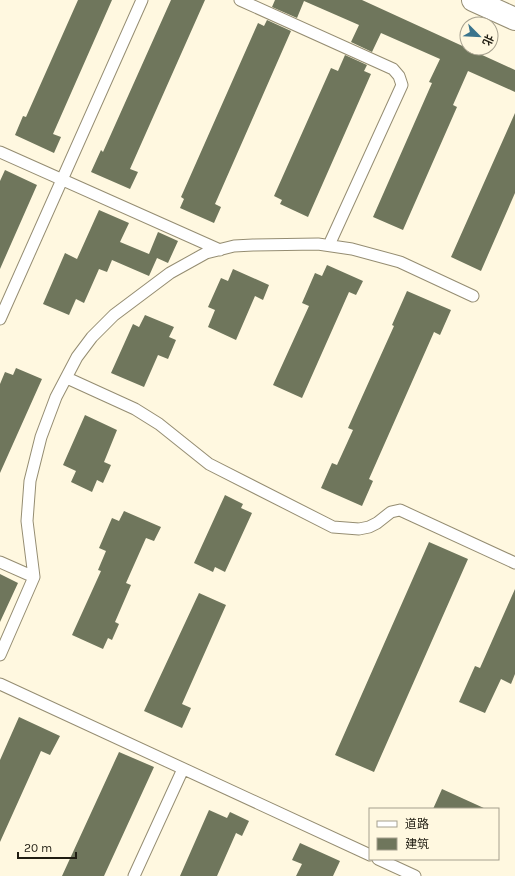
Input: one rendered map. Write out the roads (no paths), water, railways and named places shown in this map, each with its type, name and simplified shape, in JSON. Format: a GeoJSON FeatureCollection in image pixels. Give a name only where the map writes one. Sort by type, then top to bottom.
{"type":"FeatureCollection","features":[{"type":"Feature","properties":{"kind":"street"},"geometry":{"type":"LineString","coordinates":[[473,0],[515,19]]}},
{"type":"Feature","properties":{"kind":"lane"},"geometry":{"type":"LineString","coordinates":[[0,319],[142,0]]}},
{"type":"Feature","properties":{"kind":"lane"},"geometry":{"type":"LineString","coordinates":[[240,0],[393,69],[399,76],[402,85],[329,245]]}},
{"type":"Feature","properties":{"kind":"lane"},"geometry":{"type":"LineString","coordinates":[[0,152],[220,250]]}},
{"type":"Feature","properties":{"kind":"lane"},"geometry":{"type":"LineString","coordinates":[[0,655],[34,577],[27,521],[30,481],[41,437],[56,397],[77,357],[92,337],[114,315],[170,273],[206,253],[253,245],[329,245],[400,262],[473,296]]}},
{"type":"Feature","properties":{"kind":"lane"},"geometry":{"type":"LineString","coordinates":[[67,378],[135,409],[159,424],[209,464],[333,527],[359,529],[369,527],[377,523],[391,512],[400,510],[515,562]]}},
{"type":"Feature","properties":{"kind":"lane"},"geometry":{"type":"LineString","coordinates":[[0,562],[34,577]]}},
{"type":"Feature","properties":{"kind":"lane"},"geometry":{"type":"LineString","coordinates":[[0,684],[369,855]]}},
{"type":"Feature","properties":{"kind":"lane"},"geometry":{"type":"LineString","coordinates":[[134,876],[184,769]]}},
{"type":"Feature","properties":{"kind":"lane"},"geometry":{"type":"LineString","coordinates":[[380,860],[415,876]]}}]}
